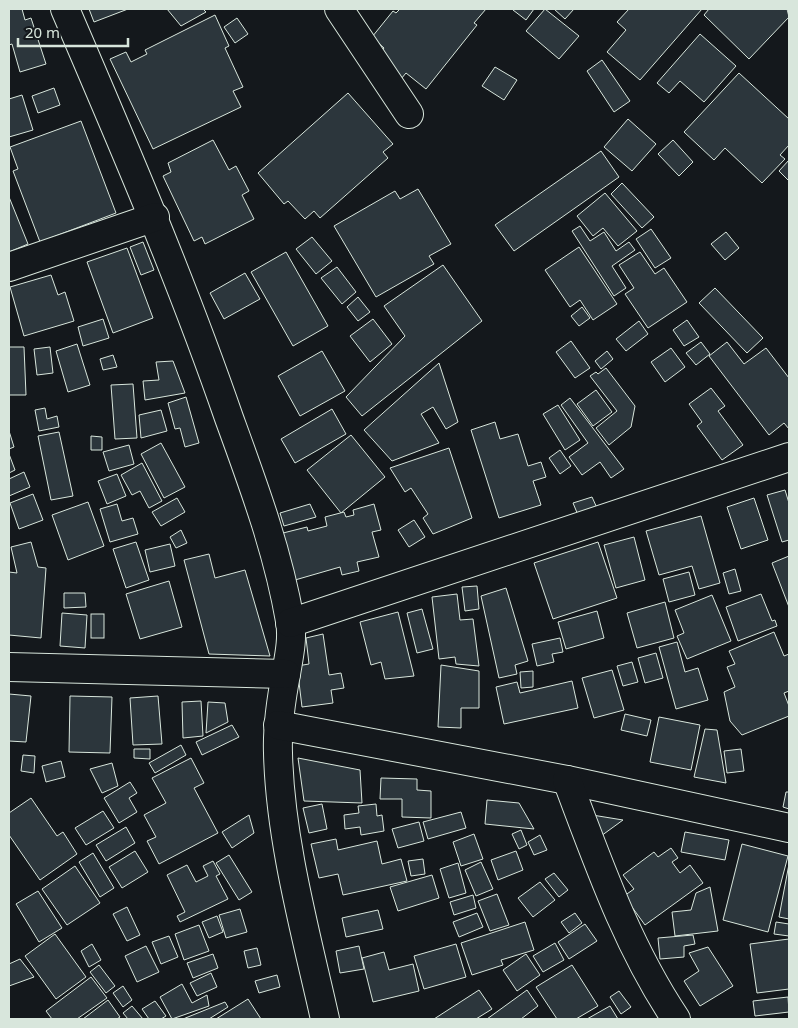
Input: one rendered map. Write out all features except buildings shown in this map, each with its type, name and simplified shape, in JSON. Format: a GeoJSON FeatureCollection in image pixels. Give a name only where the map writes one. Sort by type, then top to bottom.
{"type":"FeatureCollection","features":[{"type":"Feature","properties":{"kind":"street"},"geometry":{"type":"LineString","coordinates":[[65,9],[155,217],[209,359],[258,500],[277,562],[290,623],[291,643],[278,724],[278,754],[284,824],[325,1019]]}},
{"type":"Feature","properties":{"kind":"street"},"geometry":{"type":"LineString","coordinates":[[339,9],[409,114]]}},
{"type":"Feature","properties":{"kind":"street"},"geometry":{"type":"LineString","coordinates":[[9,267],[155,217]]}},
{"type":"Feature","properties":{"kind":"street"},"geometry":{"type":"LineString","coordinates":[[290,623],[789,456]]}},
{"type":"Feature","properties":{"kind":"street"},"geometry":{"type":"LineString","coordinates":[[9,667],[286,674]]}},
{"type":"Feature","properties":{"kind":"street"},"geometry":{"type":"LineString","coordinates":[[278,724],[567,780],[789,828]]}},
{"type":"Feature","properties":{"kind":"street"},"geometry":{"type":"LineString","coordinates":[[567,780],[614,904],[639,955],[679,1016]]}}]}
